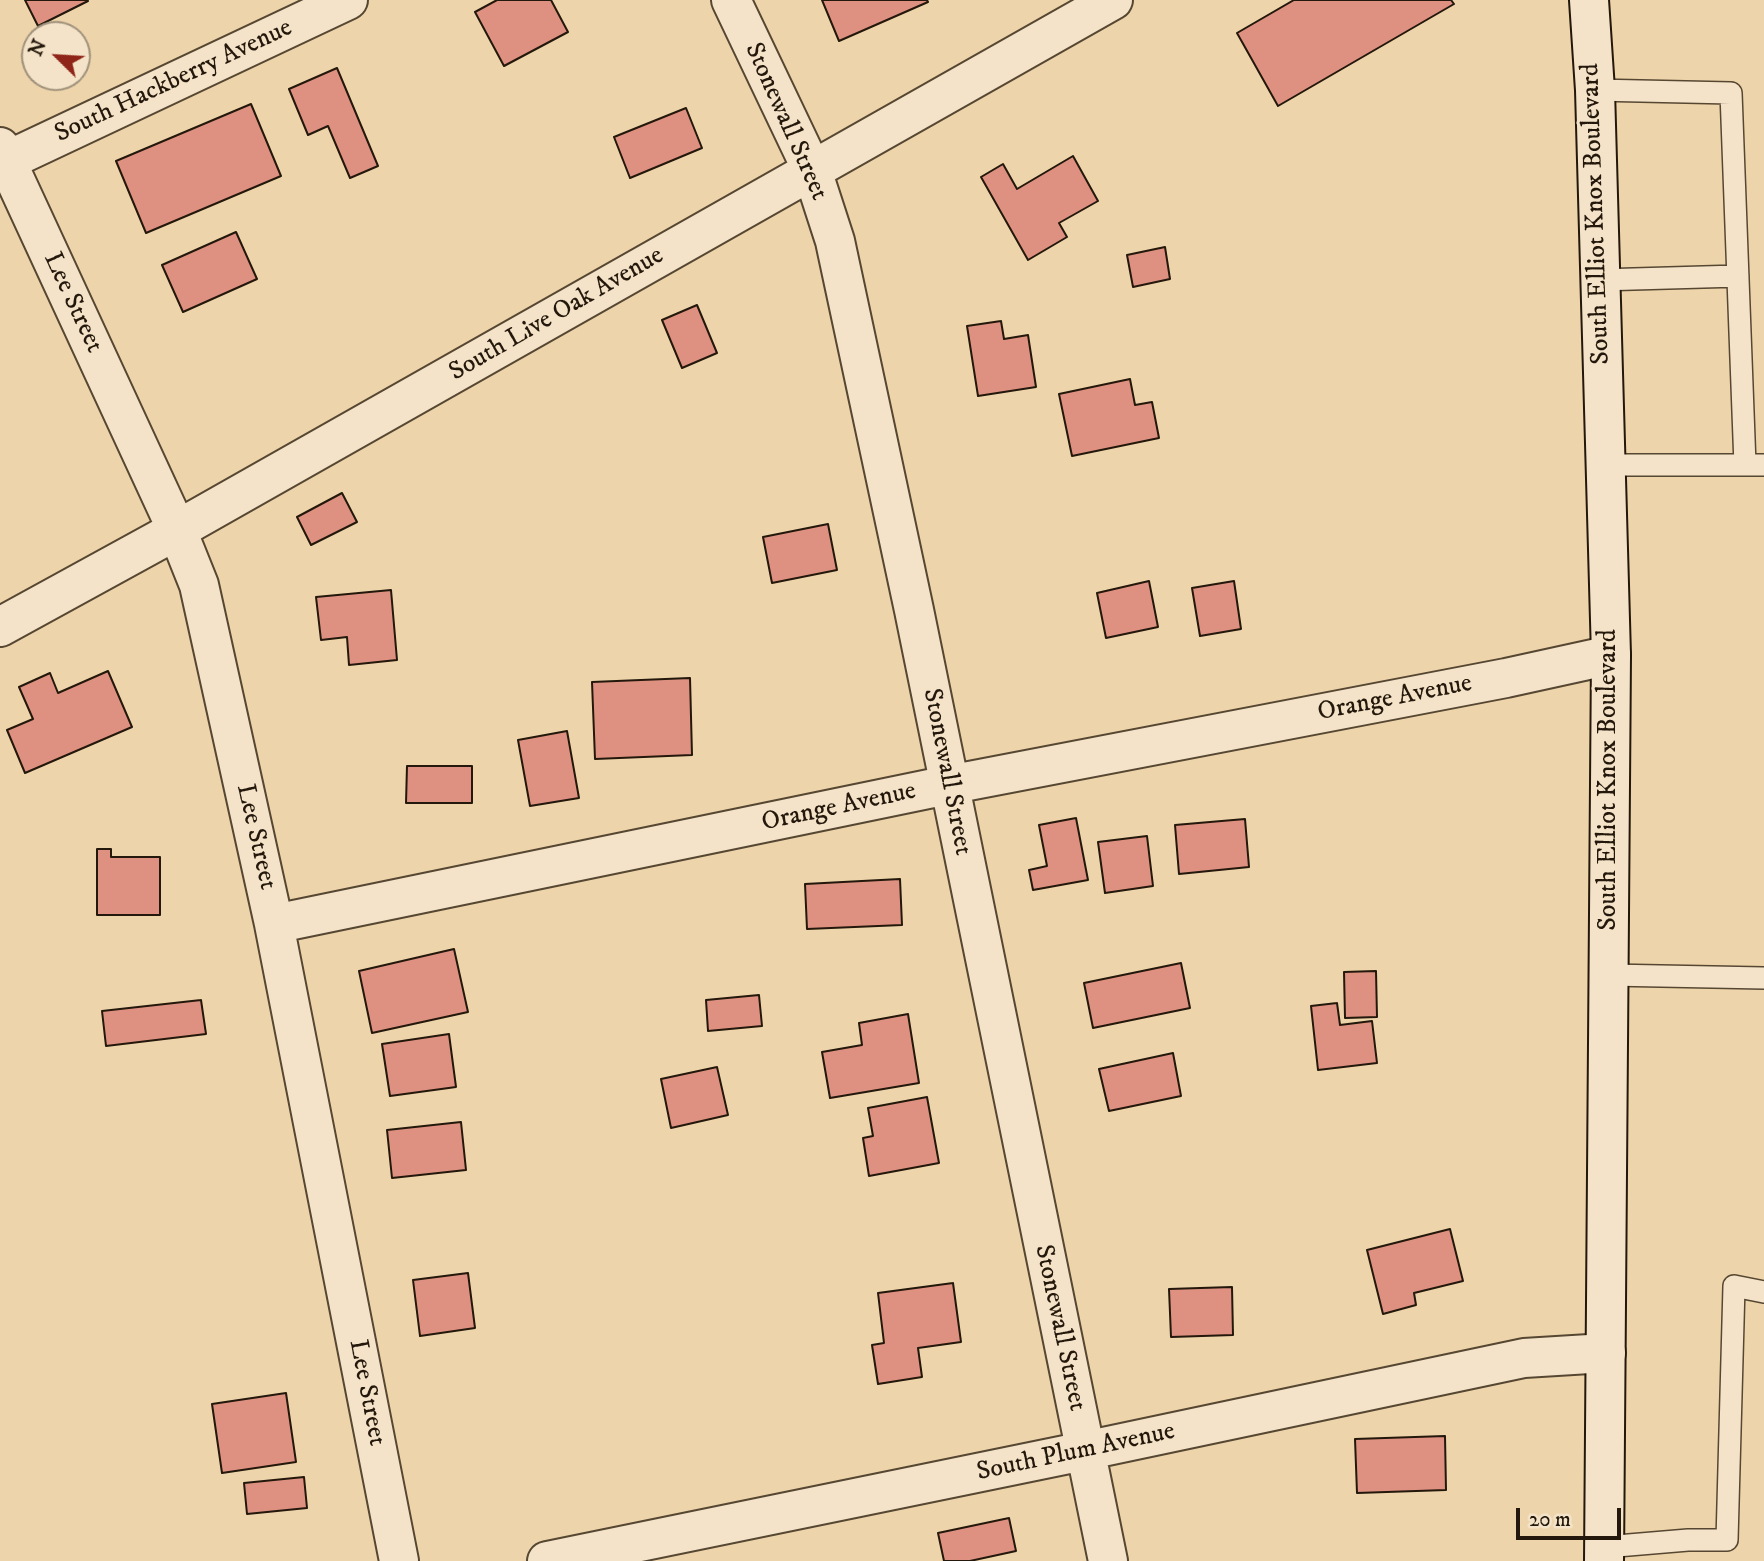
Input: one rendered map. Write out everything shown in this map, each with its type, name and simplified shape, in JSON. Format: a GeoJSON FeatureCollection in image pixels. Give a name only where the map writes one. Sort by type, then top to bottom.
{"type":"FeatureCollection","features":[{"type":"Feature","properties":{"kind":"street","name":"South Hackberry Avenue"},"geometry":{"type":"LineString","coordinates":[[2,157],[348,0]]}},
{"type":"Feature","properties":{"kind":"street","name":"Stonewall Street"},"geometry":{"type":"LineString","coordinates":[[731,0],[812,170],[835,241],[911,597],[1108,1561]]}},
{"type":"Feature","properties":{"kind":"street","name":"South Live Oak Avenue"},"geometry":{"type":"LineString","coordinates":[[0,627],[177,530],[1114,0]]}},
{"type":"Feature","properties":{"kind":"street","name":"South Elliot Knox Boulevard"},"geometry":{"type":"LineString","coordinates":[[1589,0],[1595,90],[1611,655],[1604,1554]]}},
{"type":"Feature","properties":{"kind":"street","name":"Lee Street"},"geometry":{"type":"LineString","coordinates":[[2,157],[177,530],[199,585],[274,924],[399,1561]]}},
{"type":"Feature","properties":{"kind":"street","name":"Orange Avenue"},"geometry":{"type":"LineString","coordinates":[[274,924],[948,785],[1506,678],[1611,655]]}},
{"type":"Feature","properties":{"kind":"street","name":"South Plum Avenue"},"geometry":{"type":"LineString","coordinates":[[547,1561],[1524,1358],[1606,1353]]}},
{"type":"Feature","properties":{"kind":"lane"},"geometry":{"type":"LineString","coordinates":[[1595,90],[1731,93],[1738,276],[1755,465],[1605,465]]}},
{"type":"Feature","properties":{"kind":"lane"},"geometry":{"type":"LineString","coordinates":[[1599,280],[1738,276]]}},
{"type":"Feature","properties":{"kind":"lane"},"geometry":{"type":"LineString","coordinates":[[1609,975],[1764,978]]}},
{"type":"Feature","properties":{"kind":"lane"},"geometry":{"type":"LineString","coordinates":[[1604,1554],[1688,1540],[1727,1540],[1734,1286],[1764,1292]]}},
{"type":"Feature","properties":{"kind":"building"},"geometry":{"type":"Polygon","coordinates":[[[25,0],[88,1],[48,21],[36,21],[25,0]]]}},
{"type":"Feature","properties":{"kind":"building"},"geometry":{"type":"Polygon","coordinates":[[[497,0],[551,0],[568,32],[504,66],[475,12],[497,0]]]}},
{"type":"Feature","properties":{"kind":"building"},"geometry":{"type":"Polygon","coordinates":[[[822,0],[927,0],[928,2],[839,41],[822,0]]]}},
{"type":"Feature","properties":{"kind":"building"},"geometry":{"type":"Polygon","coordinates":[[[1294,0],[1451,0],[1454,4],[1278,106],[1237,33],[1294,0]]]}},
{"type":"Feature","properties":{"kind":"building"},"geometry":{"type":"Polygon","coordinates":[[[337,68],[378,166],[350,178],[328,126],[308,135],[289,89],[337,68]]]}},
{"type":"Feature","properties":{"kind":"building"},"geometry":{"type":"Polygon","coordinates":[[[251,104],[281,176],[146,233],[116,161],[251,104]]]}},
{"type":"Feature","properties":{"kind":"building"},"geometry":{"type":"Polygon","coordinates":[[[686,108],[702,148],[630,178],[614,137],[686,108]]]}},
{"type":"Feature","properties":{"kind":"building"},"geometry":{"type":"Polygon","coordinates":[[[1073,156],[1098,201],[1059,223],[1067,237],[1028,260],[981,177],[1003,164],[1017,189],[1073,156]]]}},
{"type":"Feature","properties":{"kind":"building"},"geometry":{"type":"Polygon","coordinates":[[[236,232],[257,279],[183,312],[162,265],[236,232]]]}},
{"type":"Feature","properties":{"kind":"building"},"geometry":{"type":"Polygon","coordinates":[[[1165,247],[1170,279],[1133,287],[1127,255],[1165,247]]]}},
{"type":"Feature","properties":{"kind":"building"},"geometry":{"type":"Polygon","coordinates":[[[697,305],[717,353],[682,368],[662,320],[697,305]]]}},
{"type":"Feature","properties":{"kind":"building"},"geometry":{"type":"Polygon","coordinates":[[[1001,321],[1004,339],[1028,335],[1036,387],[978,396],[967,326],[1001,321]]]}},
{"type":"Feature","properties":{"kind":"building"},"geometry":{"type":"Polygon","coordinates":[[[1130,379],[1135,405],[1152,402],[1159,438],[1072,456],[1059,394],[1130,379]]]}},
{"type":"Feature","properties":{"kind":"building"},"geometry":{"type":"Polygon","coordinates":[[[342,493],[357,522],[311,545],[297,517],[342,493]]]}},
{"type":"Feature","properties":{"kind":"building"},"geometry":{"type":"Polygon","coordinates":[[[828,524],[837,570],[772,583],[763,537],[828,524]]]}},
{"type":"Feature","properties":{"kind":"building"},"geometry":{"type":"Polygon","coordinates":[[[1149,581],[1158,627],[1106,638],[1097,593],[1149,581]]]}},
{"type":"Feature","properties":{"kind":"building"},"geometry":{"type":"Polygon","coordinates":[[[1234,581],[1241,629],[1200,636],[1192,588],[1234,581]]]}},
{"type":"Feature","properties":{"kind":"building"},"geometry":{"type":"Polygon","coordinates":[[[391,590],[397,660],[349,665],[347,637],[321,640],[316,597],[391,590]]]}},
{"type":"Feature","properties":{"kind":"building"},"geometry":{"type":"Polygon","coordinates":[[[108,671],[132,727],[25,773],[7,730],[33,719],[19,687],[50,673],[58,693],[108,671]]]}},
{"type":"Feature","properties":{"kind":"building"},"geometry":{"type":"Polygon","coordinates":[[[690,678],[692,755],[595,759],[592,682],[690,678]]]}},
{"type":"Feature","properties":{"kind":"building"},"geometry":{"type":"Polygon","coordinates":[[[567,731],[579,798],[530,806],[518,740],[567,731]]]}},
{"type":"Feature","properties":{"kind":"building"},"geometry":{"type":"Polygon","coordinates":[[[407,766],[472,766],[472,803],[406,803],[407,766]]]}},
{"type":"Feature","properties":{"kind":"building"},"geometry":{"type":"Polygon","coordinates":[[[1076,818],[1088,880],[1033,890],[1029,870],[1047,866],[1039,825],[1076,818]]]}},
{"type":"Feature","properties":{"kind":"building"},"geometry":{"type":"Polygon","coordinates":[[[1245,819],[1249,867],[1179,874],[1175,825],[1245,819]]]}},
{"type":"Feature","properties":{"kind":"building"},"geometry":{"type":"Polygon","coordinates":[[[1147,836],[1153,886],[1105,893],[1098,842],[1147,836]]]}},
{"type":"Feature","properties":{"kind":"building"},"geometry":{"type":"Polygon","coordinates":[[[97,849],[111,849],[111,857],[160,857],[160,915],[97,915],[97,849]]]}},
{"type":"Feature","properties":{"kind":"building"},"geometry":{"type":"Polygon","coordinates":[[[900,879],[902,925],[807,929],[805,884],[900,879]]]}},
{"type":"Feature","properties":{"kind":"building"},"geometry":{"type":"Polygon","coordinates":[[[454,949],[468,1012],[372,1033],[359,971],[454,949]]]}},
{"type":"Feature","properties":{"kind":"building"},"geometry":{"type":"Polygon","coordinates":[[[1181,963],[1190,1008],[1093,1028],[1084,983],[1181,963]]]}},
{"type":"Feature","properties":{"kind":"building"},"geometry":{"type":"Polygon","coordinates":[[[1376,971],[1377,1017],[1345,1018],[1344,972],[1376,971]]]}},
{"type":"Feature","properties":{"kind":"building"},"geometry":{"type":"Polygon","coordinates":[[[759,995],[762,1026],[708,1031],[706,1000],[759,995]]]}},
{"type":"Feature","properties":{"kind":"building"},"geometry":{"type":"Polygon","coordinates":[[[201,1000],[206,1034],[106,1046],[102,1011],[201,1000]]]}},
{"type":"Feature","properties":{"kind":"building"},"geometry":{"type":"Polygon","coordinates":[[[1337,1003],[1340,1025],[1372,1021],[1377,1063],[1318,1070],[1311,1006],[1337,1003]]]}},
{"type":"Feature","properties":{"kind":"building"},"geometry":{"type":"Polygon","coordinates":[[[908,1014],[919,1083],[830,1098],[822,1052],[862,1045],[859,1023],[908,1014]]]}},
{"type":"Feature","properties":{"kind":"building"},"geometry":{"type":"Polygon","coordinates":[[[449,1034],[456,1087],[390,1096],[382,1044],[449,1034]]]}},
{"type":"Feature","properties":{"kind":"building"},"geometry":{"type":"Polygon","coordinates":[[[1173,1053],[1181,1096],[1109,1111],[1099,1069],[1173,1053]]]}},
{"type":"Feature","properties":{"kind":"building"},"geometry":{"type":"Polygon","coordinates":[[[717,1067],[728,1115],[671,1128],[661,1079],[717,1067]]]}},
{"type":"Feature","properties":{"kind":"building"},"geometry":{"type":"Polygon","coordinates":[[[927,1097],[939,1163],[869,1176],[863,1138],[873,1136],[868,1108],[927,1097]]]}},
{"type":"Feature","properties":{"kind":"building"},"geometry":{"type":"Polygon","coordinates":[[[461,1122],[466,1170],[392,1178],[387,1130],[461,1122]]]}},
{"type":"Feature","properties":{"kind":"building"},"geometry":{"type":"Polygon","coordinates":[[[1450,1229],[1463,1281],[1414,1293],[1416,1305],[1383,1314],[1367,1250],[1450,1229]]]}},
{"type":"Feature","properties":{"kind":"building"},"geometry":{"type":"Polygon","coordinates":[[[468,1273],[475,1328],[420,1336],[413,1280],[468,1273]]]}},
{"type":"Feature","properties":{"kind":"building"},"geometry":{"type":"Polygon","coordinates":[[[953,1283],[961,1342],[918,1348],[922,1377],[878,1384],[872,1345],[884,1343],[878,1293],[953,1283]]]}},
{"type":"Feature","properties":{"kind":"building"},"geometry":{"type":"Polygon","coordinates":[[[1232,1287],[1233,1335],[1171,1337],[1169,1289],[1232,1287]]]}},
{"type":"Feature","properties":{"kind":"building"},"geometry":{"type":"Polygon","coordinates":[[[286,1393],[296,1462],[222,1473],[212,1404],[286,1393]]]}},
{"type":"Feature","properties":{"kind":"building"},"geometry":{"type":"Polygon","coordinates":[[[1445,1436],[1446,1490],[1357,1493],[1355,1439],[1445,1436]]]}},
{"type":"Feature","properties":{"kind":"building"},"geometry":{"type":"Polygon","coordinates":[[[304,1477],[307,1508],[247,1514],[244,1483],[304,1477]]]}},
{"type":"Feature","properties":{"kind":"building"},"geometry":{"type":"Polygon","coordinates":[[[1009,1518],[1016,1551],[970,1561],[944,1561],[938,1533],[1009,1518]]]}}]}
